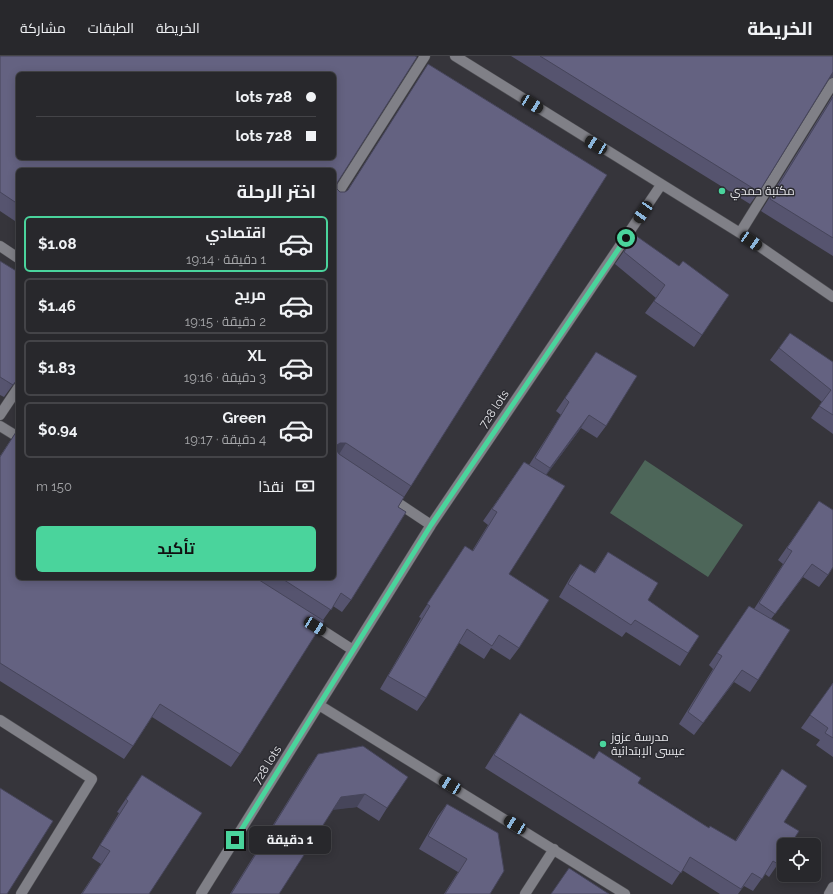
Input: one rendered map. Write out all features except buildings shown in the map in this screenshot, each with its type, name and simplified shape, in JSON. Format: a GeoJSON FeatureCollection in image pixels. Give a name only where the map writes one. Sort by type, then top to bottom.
{"type":"FeatureCollection","features":[{"type":"Feature","properties":{"kind":"street"},"geometry":{"type":"LineString","coordinates":[[336,196],[425,56]]}},
{"type":"Feature","properties":{"kind":"street"},"geometry":{"type":"LineString","coordinates":[[455,56],[740,233],[833,297]]}},
{"type":"Feature","properties":{"kind":"street"},"geometry":{"type":"LineString","coordinates":[[740,233],[833,83]]}},
{"type":"Feature","properties":{"kind":"street","name":"728 lots"},"geometry":{"type":"LineString","coordinates":[[201,894],[431,525],[661,185]]}},
{"type":"Feature","properties":{"kind":"street"},"geometry":{"type":"LineString","coordinates":[[0,246],[16,257]]}},
{"type":"Feature","properties":{"kind":"street"},"geometry":{"type":"LineString","coordinates":[[0,415],[16,391]]}},
{"type":"Feature","properties":{"kind":"street"},"geometry":{"type":"LineString","coordinates":[[0,426],[16,436]]}},
{"type":"Feature","properties":{"kind":"street"},"geometry":{"type":"LineString","coordinates":[[379,491],[431,525]]}},
{"type":"Feature","properties":{"kind":"street"},"geometry":{"type":"LineString","coordinates":[[300,616],[353,650]]}},
{"type":"Feature","properties":{"kind":"street"},"geometry":{"type":"LineString","coordinates":[[319,705],[625,894]]}},
{"type":"Feature","properties":{"kind":"street"},"geometry":{"type":"LineString","coordinates":[[0,720],[92,779],[21,894]]}},
{"type":"Feature","properties":{"kind":"street"},"geometry":{"type":"LineString","coordinates":[[525,894],[554,849]]}},
{"type":"Feature","properties":{"kind":"street"},"geometry":{"type":"LineString","coordinates":[[829,894],[833,887]]}},
{"type":"Feature","properties":{"kind":"green space"},"geometry":{"type":"Polygon","coordinates":[[[645,460],[743,525],[708,577],[610,513],[645,460]]]}},
{"type":"Feature","properties":{"kind":"place","name":"مكتبة حمدي"},"geometry":{"type":"Point","coordinates":[722,191]}},
{"type":"Feature","properties":{"kind":"place","name":"مدرسة عزوز عيسى الإبتدائية"},"geometry":{"type":"Point","coordinates":[603,744]}},
{"type":"Feature","properties":{"kind":"route"},"geometry":{"type":"LineString","coordinates":[[235,840],[431,525],[626,238]]}}]}
